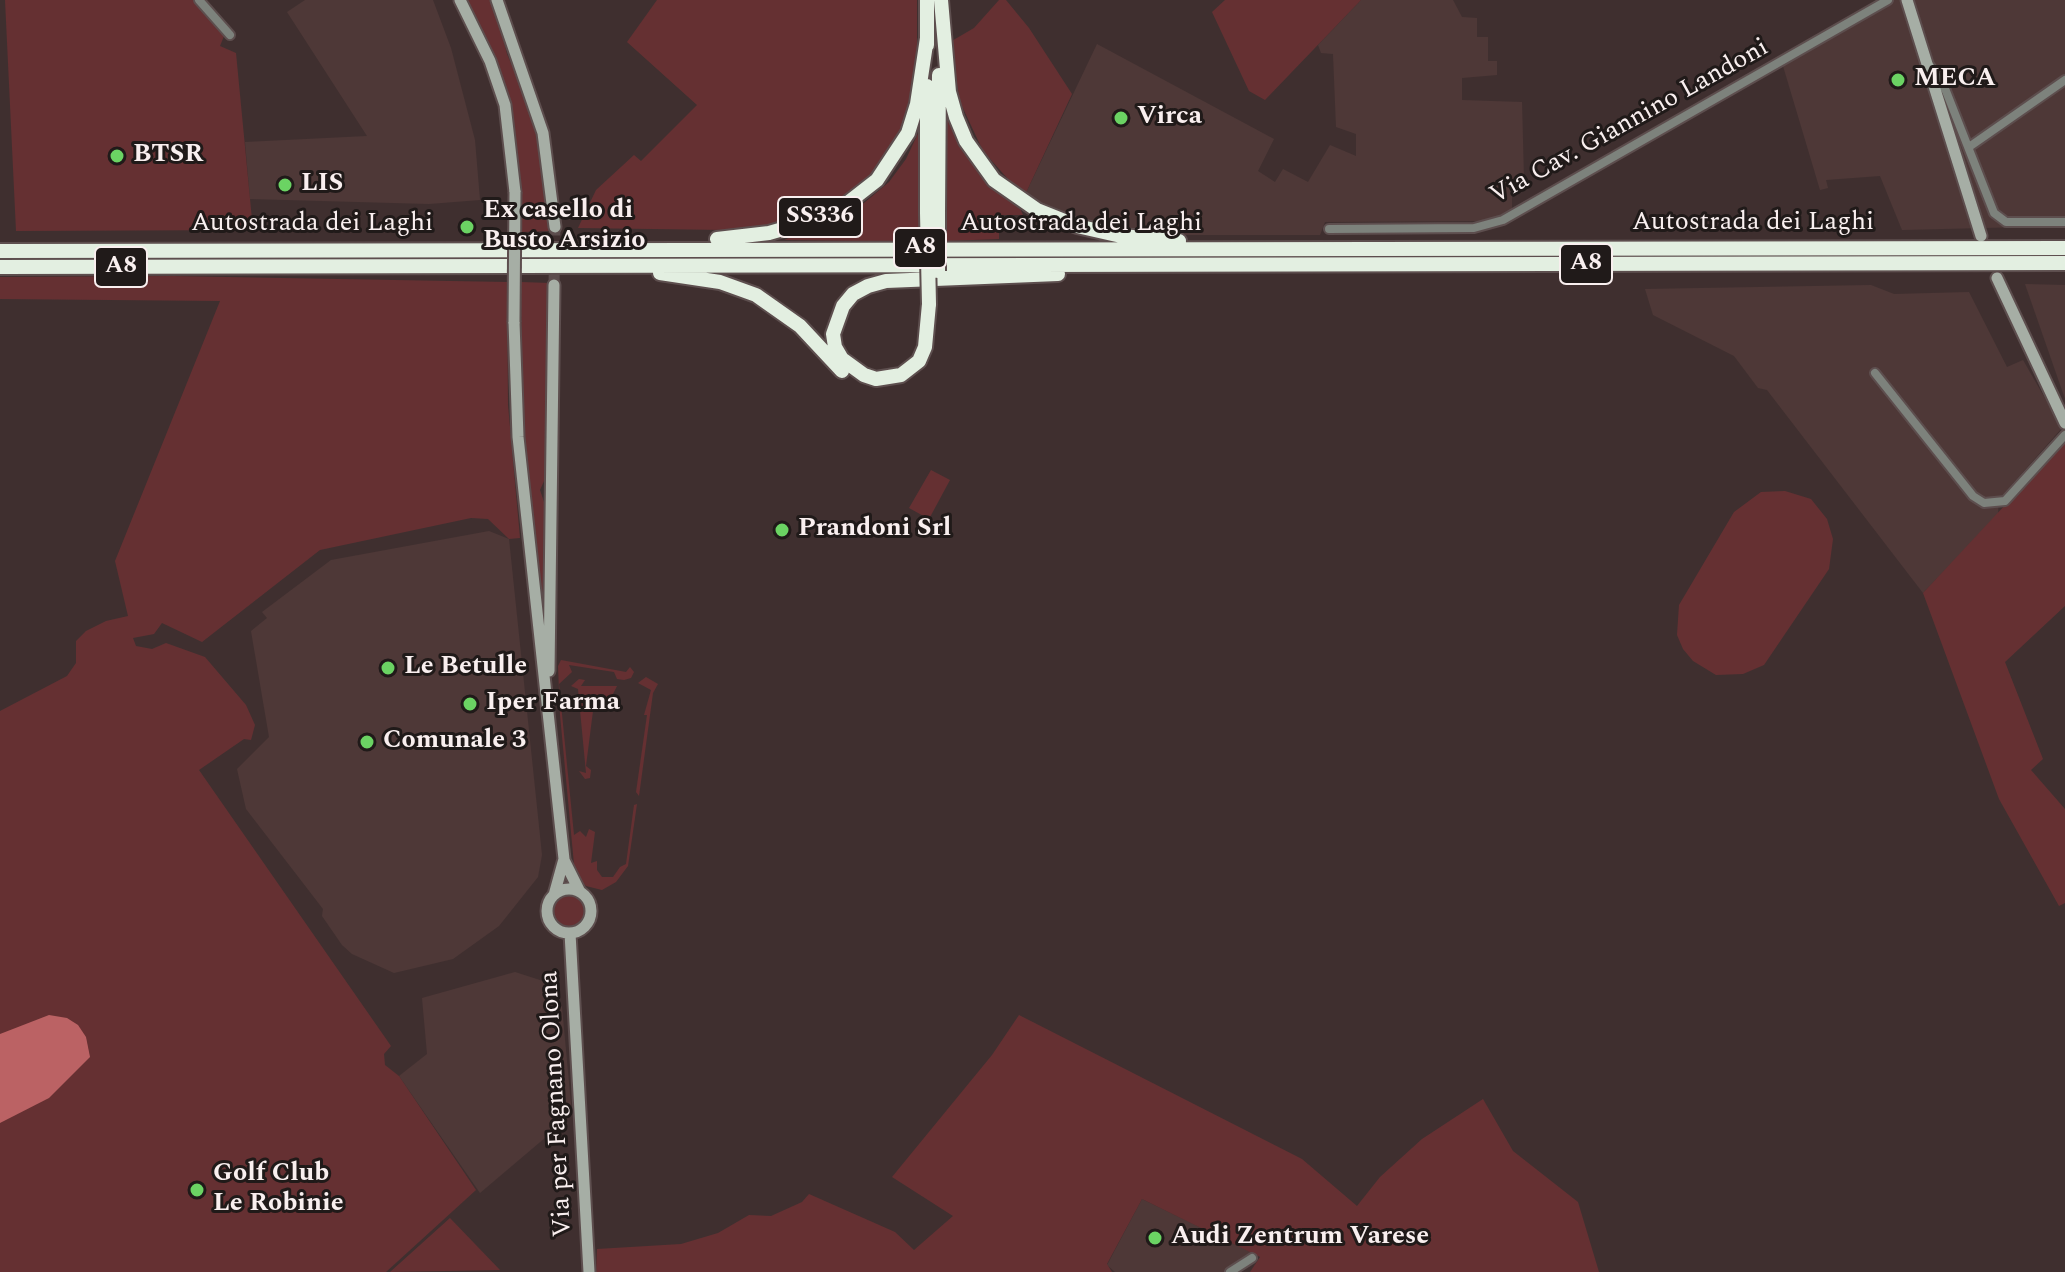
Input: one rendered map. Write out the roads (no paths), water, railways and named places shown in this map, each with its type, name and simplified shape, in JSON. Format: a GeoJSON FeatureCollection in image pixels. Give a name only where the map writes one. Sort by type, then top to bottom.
{"type":"FeatureCollection","features":[{"type":"Feature","properties":{"kind":"highway"},"geometry":{"type":"LineString","coordinates":[[603,266],[720,282],[756,295],[800,326],[847,375],[876,388],[905,384],[927,366],[937,332],[927,0]]}},
{"type":"Feature","properties":{"kind":"highway"},"geometry":{"type":"LineString","coordinates":[[932,214],[941,0]]}},
{"type":"Feature","properties":{"kind":"highway"},"geometry":{"type":"LineString","coordinates":[[941,0],[947,78],[956,117],[966,141],[994,180],[1037,210],[1077,226],[1121,236],[1239,249]]}},
{"type":"Feature","properties":{"kind":"highway","name":"SS336"},"geometry":{"type":"LineString","coordinates":[[601,248],[746,237],[790,228],[845,205],[877,180],[908,133],[917,104],[927,38]]}},
{"type":"Feature","properties":{"kind":"highway","name":"Autostrada dei Laghi"},"geometry":{"type":"LineString","coordinates":[[0,251],[2065,248]]}},
{"type":"Feature","properties":{"kind":"highway","name":"Autostrada dei Laghi"},"geometry":{"type":"LineString","coordinates":[[0,267],[2065,263]]}},
{"type":"Feature","properties":{"kind":"highway"},"geometry":{"type":"LineString","coordinates":[[934,304],[919,361],[901,375],[876,379],[864,375],[842,359],[835,347],[833,334],[843,306],[853,294],[868,286],[886,281],[1064,273],[1106,265]]}},
{"type":"Feature","properties":{"kind":"main road"},"geometry":{"type":"LineString","coordinates":[[460,0],[490,61],[505,105],[515,192],[514,322],[518,437],[549,708]]}},
{"type":"Feature","properties":{"kind":"main road"},"geometry":{"type":"LineString","coordinates":[[497,0],[543,133],[555,227]]}},
{"type":"Feature","properties":{"kind":"main road"},"geometry":{"type":"LineString","coordinates":[[1908,0],[1981,236]]}},
{"type":"Feature","properties":{"kind":"main road"},"geometry":{"type":"LineString","coordinates":[[1997,278],[2065,423]]}},
{"type":"Feature","properties":{"kind":"main road"},"geometry":{"type":"LineString","coordinates":[[549,708],[554,285]]}},
{"type":"Feature","properties":{"kind":"main road","name":"Via per Fagnano Olona"},"geometry":{"type":"LineString","coordinates":[[549,708],[564,859],[590,906],[590,919],[582,929],[570,933],[558,930],[550,921],[547,909],[564,859]]}},
{"type":"Feature","properties":{"kind":"main road"},"geometry":{"type":"LineString","coordinates":[[554,895],[567,890],[580,892]]}},
{"type":"Feature","properties":{"kind":"main road","name":"Via per Fagnano Olona"},"geometry":{"type":"LineString","coordinates":[[570,933],[589,1272]]}},
{"type":"Feature","properties":{"kind":"street"},"geometry":{"type":"LineString","coordinates":[[199,0],[230,35]]}},
{"type":"Feature","properties":{"kind":"street","name":"Via Cav. Giannino Landoni"},"geometry":{"type":"LineString","coordinates":[[1329,229],[1474,228],[1503,220],[1888,0]]}},
{"type":"Feature","properties":{"kind":"street"},"geometry":{"type":"LineString","coordinates":[[1928,63],[1946,91],[1999,219],[2014,223],[2065,222]]}},
{"type":"Feature","properties":{"kind":"street"},"geometry":{"type":"LineString","coordinates":[[1969,147],[2065,80]]}},
{"type":"Feature","properties":{"kind":"street"},"geometry":{"type":"LineString","coordinates":[[1875,373],[1973,496],[1984,503],[2005,501],[2065,435]]}},
{"type":"Feature","properties":{"kind":"street"},"geometry":{"type":"LineString","coordinates":[[1230,1272],[1252,1258]]}},
{"type":"Feature","properties":{"kind":"tunnel"},"geometry":{"type":"LineString","coordinates":[[554,285],[555,227]]}},
{"type":"Feature","properties":{"kind":"place","name":"MECA"},"geometry":{"type":"Point","coordinates":[1898,80]}},
{"type":"Feature","properties":{"kind":"place","name":"Virca"},"geometry":{"type":"Point","coordinates":[1121,118]}},
{"type":"Feature","properties":{"kind":"place","name":"BTSR"},"geometry":{"type":"Point","coordinates":[117,156]}},
{"type":"Feature","properties":{"kind":"place","name":"LIS"},"geometry":{"type":"Point","coordinates":[285,185]}},
{"type":"Feature","properties":{"kind":"place","name":"Ex casello di Busto Arsizio"},"geometry":{"type":"Point","coordinates":[467,227]}},
{"type":"Feature","properties":{"kind":"place","name":"Prandoni Srl"},"geometry":{"type":"Point","coordinates":[782,530]}},
{"type":"Feature","properties":{"kind":"place","name":"Le Betulle"},"geometry":{"type":"Point","coordinates":[388,668]}},
{"type":"Feature","properties":{"kind":"place","name":"Iper Farma"},"geometry":{"type":"Point","coordinates":[470,704]}},
{"type":"Feature","properties":{"kind":"place","name":"Comunale 3"},"geometry":{"type":"Point","coordinates":[367,742]}},
{"type":"Feature","properties":{"kind":"place","name":"Golf Club Le Robinie"},"geometry":{"type":"Point","coordinates":[197,1190]}},
{"type":"Feature","properties":{"kind":"place","name":"Audi Zentrum Varese"},"geometry":{"type":"Point","coordinates":[1155,1238]}}]}
